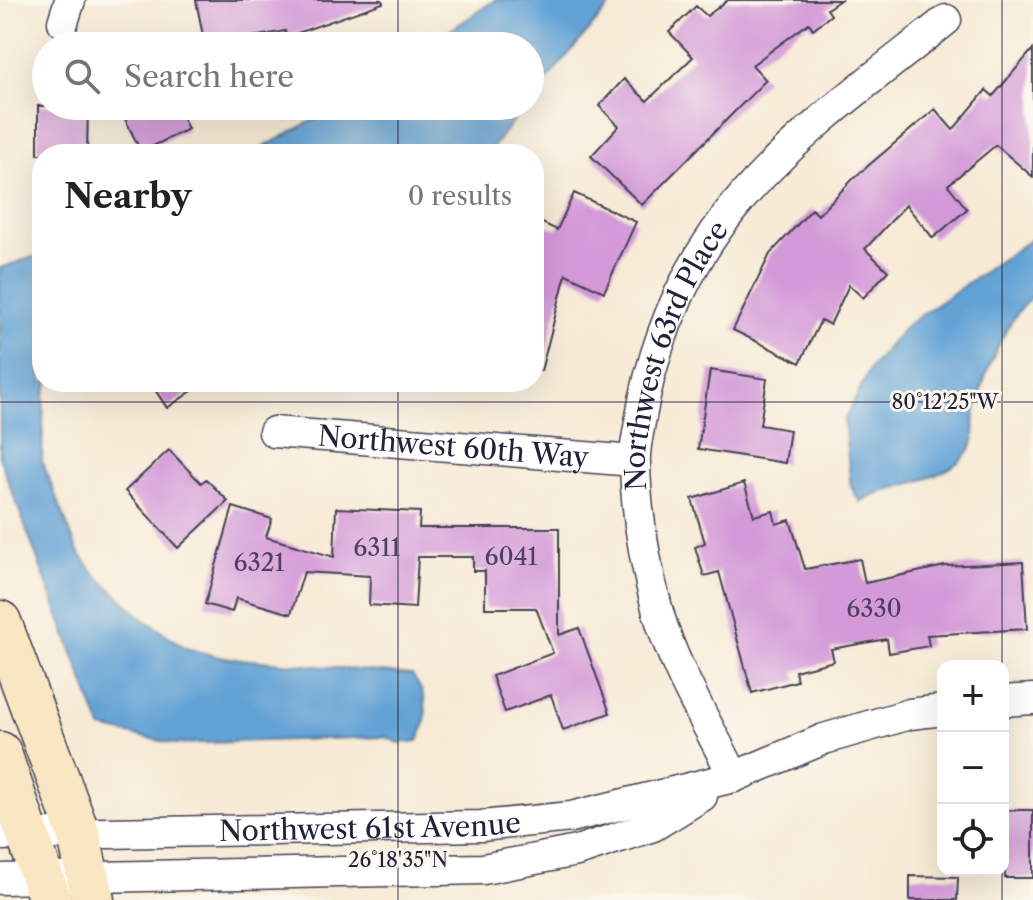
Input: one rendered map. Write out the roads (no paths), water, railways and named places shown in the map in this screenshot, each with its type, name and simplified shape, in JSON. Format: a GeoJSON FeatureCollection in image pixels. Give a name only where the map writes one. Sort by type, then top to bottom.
{"type":"FeatureCollection","features":[{"type":"Feature","properties":{"kind":"street","name":"Northwest 63rd Place"},"geometry":{"type":"LineString","coordinates":[[734,777],[695,699],[659,615],[642,542],[634,461],[646,384],[669,313],[699,254],[745,195],[797,142],[946,20]]}},
{"type":"Feature","properties":{"kind":"street","name":"Northwest 60th Way"},"geometry":{"type":"LineString","coordinates":[[274,432],[634,461]]}},
{"type":"Feature","properties":{"kind":"street"},"geometry":{"type":"LineString","coordinates":[[0,622],[78,832],[90,889]]}},
{"type":"Feature","properties":{"kind":"street"},"geometry":{"type":"LineString","coordinates":[[1009,701],[1033,699]]}},
{"type":"Feature","properties":{"kind":"street","name":"Northwest 61st Avenue"},"geometry":{"type":"LineString","coordinates":[[0,879],[48,889],[90,889],[483,869],[577,851],[653,826],[734,777],[824,739],[910,714],[937,711]]}},
{"type":"Feature","properties":{"kind":"street"},"geometry":{"type":"LineString","coordinates":[[0,753],[15,834],[48,889]]}},
{"type":"Feature","properties":{"kind":"street","name":"Northwest 61st Avenue"},"geometry":{"type":"LineString","coordinates":[[15,834],[481,826],[571,817],[734,777]]}},
{"type":"Feature","properties":{"kind":"water"},"geometry":{"type":"Polygon","coordinates":[[[495,0],[615,0],[544,83],[544,32],[448,32],[495,0]]]}},
{"type":"Feature","properties":{"kind":"water"},"geometry":{"type":"Polygon","coordinates":[[[313,120],[514,120],[496,144],[269,144],[313,120]]]}},
{"type":"Feature","properties":{"kind":"water"},"geometry":{"type":"Polygon","coordinates":[[[1033,238],[1033,295],[1013,320],[989,367],[978,400],[974,438],[969,451],[946,470],[860,502],[851,487],[844,421],[871,367],[907,325],[1033,238]]]}},
{"type":"Feature","properties":{"kind":"water"},"geometry":{"type":"Polygon","coordinates":[[[32,257],[32,392],[45,392],[42,461],[78,552],[97,576],[141,617],[186,648],[219,657],[412,675],[426,707],[418,741],[399,743],[386,737],[175,744],[101,728],[0,459],[0,268],[32,257]]]}}]}
